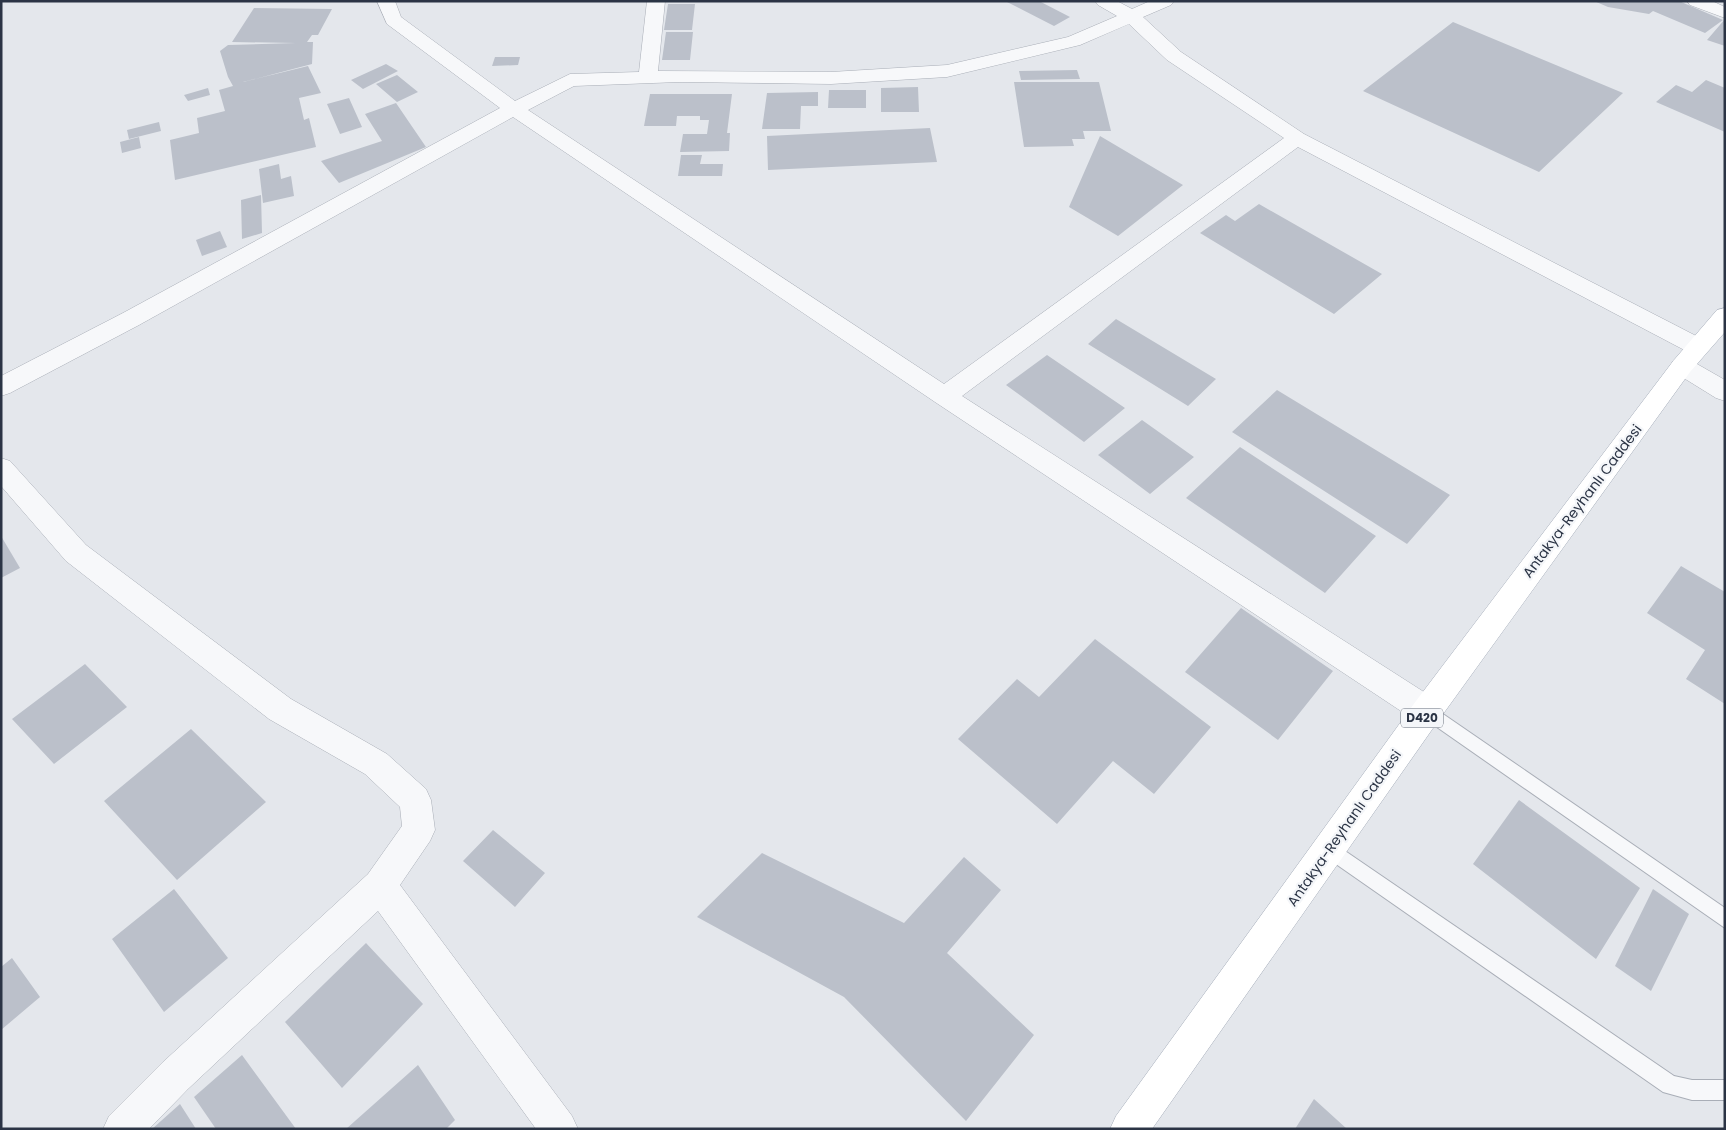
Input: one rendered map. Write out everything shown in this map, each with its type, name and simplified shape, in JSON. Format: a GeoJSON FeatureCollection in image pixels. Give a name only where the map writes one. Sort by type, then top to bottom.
{"type":"FeatureCollection","features":[{"type":"Feature","properties":{"kind":"main road","name":"Antakya-Reyhanlı Caddesi"},"geometry":{"type":"LineString","coordinates":[[1129,1129],[1427,711],[1690,356],[1725,316]]}},
{"type":"Feature","properties":{"kind":"street"},"geometry":{"type":"LineString","coordinates":[[386,1],[393,20],[515,110],[944,396],[1427,711]]}},
{"type":"Feature","properties":{"kind":"street"},"geometry":{"type":"LineString","coordinates":[[648,77],[656,1]]}},
{"type":"Feature","properties":{"kind":"street"},"geometry":{"type":"LineString","coordinates":[[1104,1],[1131,16],[1174,56],[1297,138],[1690,356],[1725,392]]}},
{"type":"Feature","properties":{"kind":"street"},"geometry":{"type":"LineString","coordinates":[[1,388],[131,320],[570,80],[679,76],[831,78],[947,71],[1074,41],[1165,1]]}},
{"type":"Feature","properties":{"kind":"street"},"geometry":{"type":"LineString","coordinates":[[1696,1],[1725,13]]}},
{"type":"Feature","properties":{"kind":"street"},"geometry":{"type":"LineString","coordinates":[[944,396],[1297,138]]}},
{"type":"Feature","properties":{"kind":"street"},"geometry":{"type":"LineString","coordinates":[[1,468],[76,553],[280,709],[376,764],[415,800],[419,830],[380,886],[175,1076],[122,1129]]}},
{"type":"Feature","properties":{"kind":"street"},"geometry":{"type":"LineString","coordinates":[[380,886],[559,1129]]}},
{"type":"Feature","properties":{"kind":"lane"},"geometry":{"type":"LineString","coordinates":[[1427,711],[1725,919]]}},
{"type":"Feature","properties":{"kind":"lane"},"geometry":{"type":"LineString","coordinates":[[1329,849],[1670,1085],[1692,1090],[1725,1090]]}},
{"type":"Feature","properties":{"kind":"building"},"geometry":{"type":"Polygon","coordinates":[[[1039,1],[1070,17],[1054,26],[1007,2],[1039,1]]]}},
{"type":"Feature","properties":{"kind":"building"},"geometry":{"type":"Polygon","coordinates":[[[1594,1],[1679,1],[1723,20],[1705,33],[1653,11],[1649,14],[1608,7],[1594,1]]]}},
{"type":"Feature","properties":{"kind":"building"},"geometry":{"type":"Polygon","coordinates":[[[668,4],[695,4],[692,30],[664,30],[668,4]]]}},
{"type":"Feature","properties":{"kind":"building"},"geometry":{"type":"Polygon","coordinates":[[[254,8],[332,9],[318,35],[312,35],[307,42],[313,42],[312,64],[243,82],[308,66],[321,93],[299,98],[304,120],[309,118],[316,147],[175,180],[170,140],[199,133],[197,118],[225,111],[219,90],[233,86],[228,77],[220,51],[228,45],[296,43],[232,42],[254,8]]]}},
{"type":"Feature","properties":{"kind":"building"},"geometry":{"type":"Polygon","coordinates":[[[1725,19],[1725,46],[1707,40],[1725,19]]]}},
{"type":"Feature","properties":{"kind":"building"},"geometry":{"type":"Polygon","coordinates":[[[1453,22],[1623,93],[1539,172],[1363,91],[1453,22]]]}},
{"type":"Feature","properties":{"kind":"building"},"geometry":{"type":"Polygon","coordinates":[[[666,32],[693,32],[690,60],[662,60],[666,32]]]}},
{"type":"Feature","properties":{"kind":"building"},"geometry":{"type":"Polygon","coordinates":[[[495,57],[520,57],[518,65],[492,66],[495,57]]]}},
{"type":"Feature","properties":{"kind":"building"},"geometry":{"type":"Polygon","coordinates":[[[386,64],[398,71],[363,89],[351,80],[386,64]]]}},
{"type":"Feature","properties":{"kind":"building"},"geometry":{"type":"Polygon","coordinates":[[[1077,70],[1080,79],[1021,80],[1019,71],[1077,70]]]}},
{"type":"Feature","properties":{"kind":"building"},"geometry":{"type":"Polygon","coordinates":[[[397,75],[418,92],[397,102],[376,84],[397,75]]]}},
{"type":"Feature","properties":{"kind":"building"},"geometry":{"type":"Polygon","coordinates":[[[1706,80],[1725,88],[1725,132],[1656,102],[1676,85],[1692,92],[1706,80]]]}},
{"type":"Feature","properties":{"kind":"building"},"geometry":{"type":"Polygon","coordinates":[[[1014,82],[1099,82],[1111,131],[1083,131],[1085,139],[1072,139],[1074,146],[1024,147],[1014,82]]]}},
{"type":"Feature","properties":{"kind":"building"},"geometry":{"type":"Polygon","coordinates":[[[918,87],[919,112],[881,112],[881,88],[918,87]]]}},
{"type":"Feature","properties":{"kind":"building"},"geometry":{"type":"Polygon","coordinates":[[[208,88],[210,95],[188,101],[184,95],[208,88]]]}},
{"type":"Feature","properties":{"kind":"building"},"geometry":{"type":"Polygon","coordinates":[[[829,90],[866,90],[866,108],[828,108],[829,90]]]}},
{"type":"Feature","properties":{"kind":"building"},"geometry":{"type":"Polygon","coordinates":[[[818,92],[818,106],[801,106],[800,129],[762,129],[767,93],[818,92]]]}},
{"type":"Feature","properties":{"kind":"building"},"geometry":{"type":"Polygon","coordinates":[[[650,94],[732,94],[727,133],[730,133],[729,151],[680,152],[683,134],[707,134],[709,120],[700,120],[700,116],[677,116],[676,126],[644,126],[650,94]]]}},
{"type":"Feature","properties":{"kind":"building"},"geometry":{"type":"Polygon","coordinates":[[[349,98],[362,127],[340,134],[327,104],[349,98]]]}},
{"type":"Feature","properties":{"kind":"building"},"geometry":{"type":"Polygon","coordinates":[[[396,103],[426,147],[339,183],[321,161],[382,141],[365,114],[396,103]]]}},
{"type":"Feature","properties":{"kind":"building"},"geometry":{"type":"Polygon","coordinates":[[[159,122],[161,131],[129,139],[127,130],[159,122]]]}},
{"type":"Feature","properties":{"kind":"building"},"geometry":{"type":"Polygon","coordinates":[[[930,128],[937,162],[768,170],[767,136],[930,128]]]}},
{"type":"Feature","properties":{"kind":"building"},"geometry":{"type":"Polygon","coordinates":[[[1100,136],[1183,185],[1118,236],[1069,207],[1100,136]]]}},
{"type":"Feature","properties":{"kind":"building"},"geometry":{"type":"Polygon","coordinates":[[[139,137],[141,148],[122,153],[120,142],[139,137]]]}},
{"type":"Feature","properties":{"kind":"building"},"geometry":{"type":"Polygon","coordinates":[[[681,155],[702,155],[700,164],[723,164],[722,176],[678,176],[681,155]]]}},
{"type":"Feature","properties":{"kind":"building"},"geometry":{"type":"Polygon","coordinates":[[[279,164],[281,179],[291,176],[294,196],[263,203],[259,169],[279,164]]]}},
{"type":"Feature","properties":{"kind":"building"},"geometry":{"type":"Polygon","coordinates":[[[261,195],[262,233],[242,239],[241,200],[261,195]]]}},
{"type":"Feature","properties":{"kind":"building"},"geometry":{"type":"Polygon","coordinates":[[[1259,204],[1382,274],[1334,314],[1200,233],[1226,215],[1235,221],[1259,204]]]}},
{"type":"Feature","properties":{"kind":"building"},"geometry":{"type":"Polygon","coordinates":[[[220,231],[227,247],[202,256],[196,240],[220,231]]]}},
{"type":"Feature","properties":{"kind":"building"},"geometry":{"type":"Polygon","coordinates":[[[1116,319],[1216,379],[1188,406],[1088,344],[1116,319]]]}},
{"type":"Feature","properties":{"kind":"building"},"geometry":{"type":"Polygon","coordinates":[[[1047,355],[1125,408],[1084,442],[1006,385],[1047,355]]]}},
{"type":"Feature","properties":{"kind":"building"},"geometry":{"type":"Polygon","coordinates":[[[1277,390],[1450,495],[1407,544],[1232,432],[1277,390]]]}},
{"type":"Feature","properties":{"kind":"building"},"geometry":{"type":"Polygon","coordinates":[[[1142,420],[1194,457],[1150,494],[1098,455],[1142,420]]]}},
{"type":"Feature","properties":{"kind":"building"},"geometry":{"type":"Polygon","coordinates":[[[1240,447],[1376,536],[1325,593],[1186,498],[1240,447]]]}},
{"type":"Feature","properties":{"kind":"building"},"geometry":{"type":"Polygon","coordinates":[[[1,536],[20,568],[1,578],[1,536]]]}},
{"type":"Feature","properties":{"kind":"building"},"geometry":{"type":"Polygon","coordinates":[[[1681,566],[1725,592],[1725,704],[1686,679],[1705,650],[1647,613],[1681,566]]]}},
{"type":"Feature","properties":{"kind":"building"},"geometry":{"type":"Polygon","coordinates":[[[1241,608],[1333,671],[1278,740],[1185,672],[1241,608]]]}},
{"type":"Feature","properties":{"kind":"building"},"geometry":{"type":"Polygon","coordinates":[[[1095,639],[1211,727],[1154,794],[1113,761],[1057,824],[958,739],[1017,679],[1039,697],[1095,639]]]}},
{"type":"Feature","properties":{"kind":"building"},"geometry":{"type":"Polygon","coordinates":[[[85,664],[127,707],[54,764],[12,719],[85,664]]]}},
{"type":"Feature","properties":{"kind":"building"},"geometry":{"type":"Polygon","coordinates":[[[191,729],[266,802],[177,880],[104,801],[191,729]]]}},
{"type":"Feature","properties":{"kind":"building"},"geometry":{"type":"Polygon","coordinates":[[[1519,800],[1640,888],[1596,959],[1473,864],[1519,800]]]}},
{"type":"Feature","properties":{"kind":"building"},"geometry":{"type":"Polygon","coordinates":[[[493,830],[545,873],[515,907],[463,861],[493,830]]]}},
{"type":"Feature","properties":{"kind":"building"},"geometry":{"type":"Polygon","coordinates":[[[762,853],[904,923],[964,857],[1001,890],[947,953],[1034,1035],[966,1121],[844,997],[697,917],[762,853]]]}},
{"type":"Feature","properties":{"kind":"building"},"geometry":{"type":"Polygon","coordinates":[[[174,889],[228,958],[164,1012],[112,939],[174,889]]]}},
{"type":"Feature","properties":{"kind":"building"},"geometry":{"type":"Polygon","coordinates":[[[1653,889],[1689,914],[1651,991],[1615,966],[1653,889]]]}},
{"type":"Feature","properties":{"kind":"building"},"geometry":{"type":"Polygon","coordinates":[[[366,943],[423,1004],[342,1088],[285,1022],[366,943]]]}},
{"type":"Feature","properties":{"kind":"building"},"geometry":{"type":"Polygon","coordinates":[[[12,958],[40,997],[1,1030],[1,967],[12,958]]]}},
{"type":"Feature","properties":{"kind":"building"},"geometry":{"type":"Polygon","coordinates":[[[242,1055],[296,1129],[216,1129],[194,1097],[242,1055]]]}},
{"type":"Feature","properties":{"kind":"building"},"geometry":{"type":"Polygon","coordinates":[[[418,1065],[455,1120],[446,1129],[346,1129],[418,1065]]]}},
{"type":"Feature","properties":{"kind":"building"},"geometry":{"type":"Polygon","coordinates":[[[1314,1099],[1347,1129],[1295,1129],[1314,1099]]]}},
{"type":"Feature","properties":{"kind":"building"},"geometry":{"type":"Polygon","coordinates":[[[180,1104],[196,1129],[152,1129],[180,1104]]]}}]}
